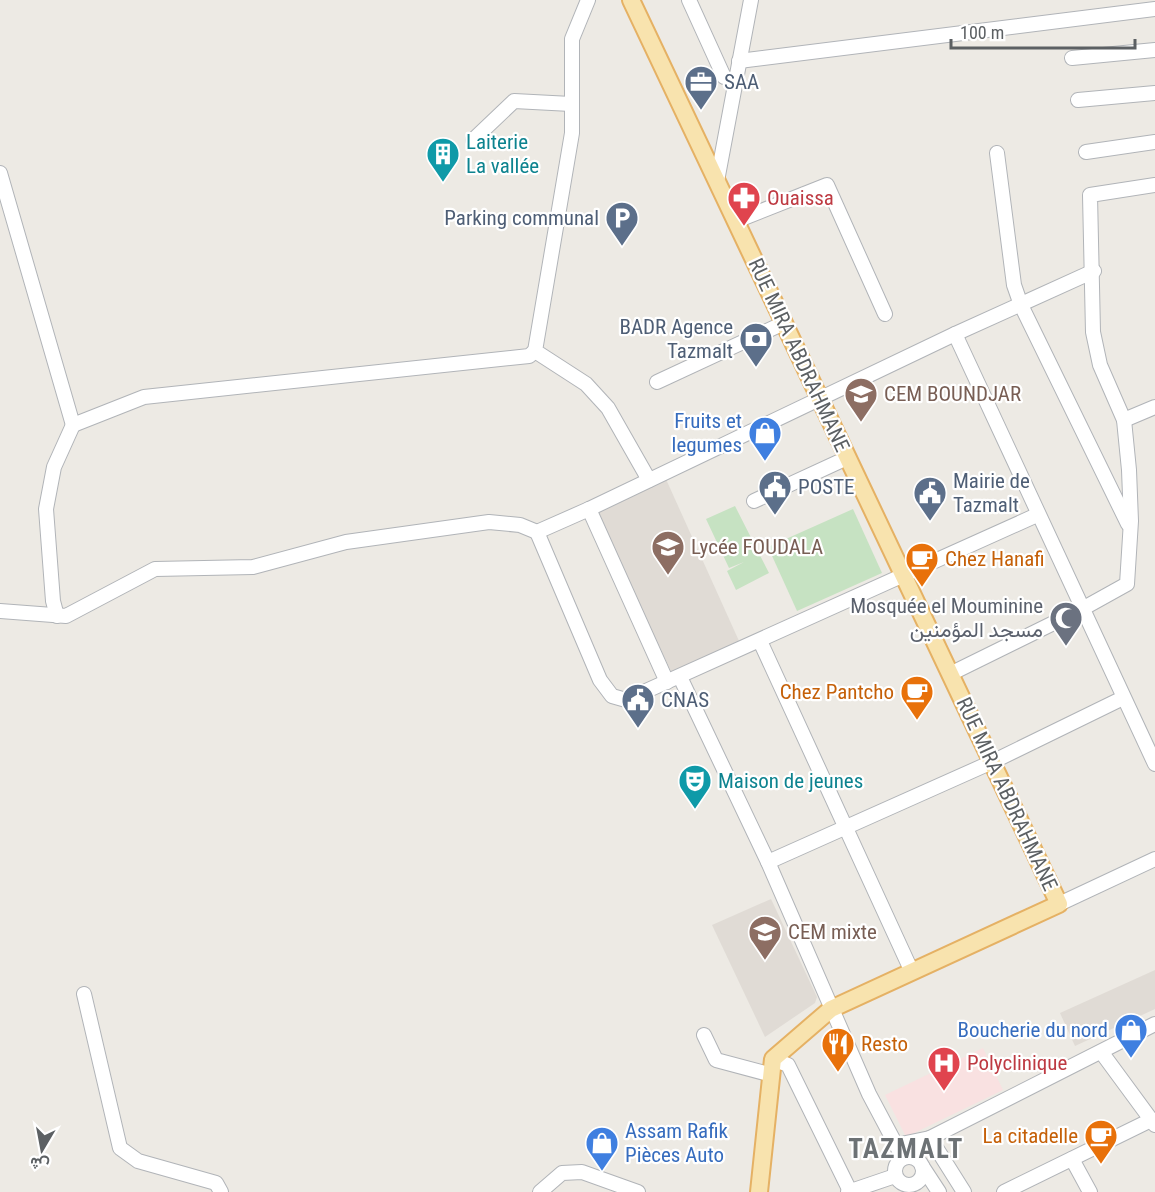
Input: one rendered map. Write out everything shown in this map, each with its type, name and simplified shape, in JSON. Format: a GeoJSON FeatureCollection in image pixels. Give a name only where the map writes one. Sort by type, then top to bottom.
{"type":"FeatureCollection","features":[{"type":"Feature","properties":{"kind":"main road","name":"RUE MIRA ABDRAHMANE"},"geometry":{"type":"LineString","coordinates":[[631,0],[1059,904]]}},
{"type":"Feature","properties":{"kind":"main road"},"geometry":{"type":"LineString","coordinates":[[759,1192],[772,1067],[831,1010],[1059,904]]}},
{"type":"Feature","properties":{"kind":"street"},"geometry":{"type":"LineString","coordinates":[[73,425],[144,397],[529,356],[536,351],[572,133],[573,39],[588,0]]}},
{"type":"Feature","properties":{"kind":"street"},"geometry":{"type":"LineString","coordinates":[[689,0],[724,77]]}},
{"type":"Feature","properties":{"kind":"street"},"geometry":{"type":"LineString","coordinates":[[717,181],[751,0]]}},
{"type":"Feature","properties":{"kind":"street"},"geometry":{"type":"LineString","coordinates":[[739,61],[1155,9]]}},
{"type":"Feature","properties":{"kind":"street"},"geometry":{"type":"LineString","coordinates":[[1072,58],[1155,50]]}},
{"type":"Feature","properties":{"kind":"street"},"geometry":{"type":"LineString","coordinates":[[1078,100],[1155,93]]}},
{"type":"Feature","properties":{"kind":"street"},"geometry":{"type":"LineString","coordinates":[[473,140],[514,101],[571,104]]}},
{"type":"Feature","properties":{"kind":"street"},"geometry":{"type":"LineString","coordinates":[[1086,152],[1155,142]]}},
{"type":"Feature","properties":{"kind":"street"},"geometry":{"type":"LineString","coordinates":[[997,153],[1014,285],[1021,305],[1131,529]]}},
{"type":"Feature","properties":{"kind":"street"},"geometry":{"type":"LineString","coordinates":[[1,177],[73,425],[54,467],[46,509],[53,601],[57,616]]}},
{"type":"Feature","properties":{"kind":"street"},"geometry":{"type":"LineString","coordinates":[[736,221],[827,185],[885,314]]}},
{"type":"Feature","properties":{"kind":"street"},"geometry":{"type":"LineString","coordinates":[[950,674],[1082,609],[1127,584],[1131,529],[1124,420],[1100,365],[1093,332],[1094,271],[1090,195],[1155,185]]}},
{"type":"Feature","properties":{"kind":"street"},"geometry":{"type":"LineString","coordinates":[[537,532],[955,334],[1094,271]]}},
{"type":"Feature","properties":{"kind":"street"},"geometry":{"type":"LineString","coordinates":[[657,382],[784,323]]}},
{"type":"Feature","properties":{"kind":"street"},"geometry":{"type":"LineString","coordinates":[[955,334],[1037,515],[1155,764]]}},
{"type":"Feature","properties":{"kind":"street"},"geometry":{"type":"LineString","coordinates":[[536,351],[586,384],[608,408],[649,480]]}},
{"type":"Feature","properties":{"kind":"street"},"geometry":{"type":"LineString","coordinates":[[1124,420],[1155,407]]}},
{"type":"Feature","properties":{"kind":"street"},"geometry":{"type":"LineString","coordinates":[[754,501],[848,458]]}},
{"type":"Feature","properties":{"kind":"street"},"geometry":{"type":"LineString","coordinates":[[588,509],[667,682]]}},
{"type":"Feature","properties":{"kind":"street"},"geometry":{"type":"LineString","coordinates":[[0,611],[66,616],[155,569],[253,567],[346,542],[489,522],[520,525],[537,532],[600,680],[612,696],[626,700],[1037,515]]}},
{"type":"Feature","properties":{"kind":"street"},"geometry":{"type":"LineString","coordinates":[[760,640],[912,972]]}},
{"type":"Feature","properties":{"kind":"street"},"geometry":{"type":"LineString","coordinates":[[680,677],[768,862],[869,1094],[908,1156],[922,1176],[913,1185],[903,1184],[895,1176],[895,1166],[908,1156],[930,1138],[1102,1053],[1155,1024]]}},
{"type":"Feature","properties":{"kind":"street"},"geometry":{"type":"LineString","coordinates":[[768,862],[992,762],[1123,698]]}},
{"type":"Feature","properties":{"kind":"street"},"geometry":{"type":"LineString","coordinates":[[1059,904],[1155,858]]}},
{"type":"Feature","properties":{"kind":"street"},"geometry":{"type":"LineString","coordinates":[[84,994],[120,1148],[138,1161],[216,1183],[221,1192]]}},
{"type":"Feature","properties":{"kind":"street"},"geometry":{"type":"LineString","coordinates":[[704,1035],[716,1060],[772,1067],[788,1065],[849,1191],[895,1176]]}},
{"type":"Feature","properties":{"kind":"street"},"geometry":{"type":"LineString","coordinates":[[1005,1192],[1153,1122],[1102,1053]]}},
{"type":"Feature","properties":{"kind":"street"},"geometry":{"type":"LineString","coordinates":[[908,1156],[930,1138]]}},
{"type":"Feature","properties":{"kind":"street"},"geometry":{"type":"LineString","coordinates":[[930,1138],[964,1192]]}},
{"type":"Feature","properties":{"kind":"street"},"geometry":{"type":"LineString","coordinates":[[908,1156],[939,1192]]}},
{"type":"Feature","properties":{"kind":"street"},"geometry":{"type":"LineString","coordinates":[[1072,1159],[1090,1192]]}},
{"type":"Feature","properties":{"kind":"street"},"geometry":{"type":"LineString","coordinates":[[540,1192],[562,1173],[582,1172],[638,1192]]}},
{"type":"Feature","properties":{"kind":"shaded area","name":"Lycée FOUDALA"},"geometry":{"type":"Polygon","coordinates":[[[665,477],[739,641],[672,673],[595,512],[665,477]]]}},
{"type":"Feature","properties":{"kind":"shaded area","name":"CEM mixte"},"geometry":{"type":"Polygon","coordinates":[[[771,899],[817,997],[815,1003],[765,1037],[712,925],[771,899]]]}},
{"type":"Feature","properties":{"kind":"shaded area"},"geometry":{"type":"Polygon","coordinates":[[[1155,970],[1155,1009],[1075,1046],[1060,1013],[1155,970]]]}},
{"type":"Feature","properties":{"kind":"shaded area","name":"Polyclinique"},"geometry":{"type":"Polygon","coordinates":[[[983,1048],[1003,1090],[906,1137],[885,1095],[983,1048]]]}},
{"type":"Feature","properties":{"kind":"green space"},"geometry":{"type":"Polygon","coordinates":[[[735,506],[769,573],[736,590],[727,571],[744,562],[729,568],[706,519],[735,506]]]}},
{"type":"Feature","properties":{"kind":"green space"},"geometry":{"type":"Polygon","coordinates":[[[853,509],[882,573],[797,611],[768,547],[853,509]]]}},
{"type":"Feature","properties":{"kind":"place","name":"SAA"},"geometry":{"type":"Point","coordinates":[701,111]}},
{"type":"Feature","properties":{"kind":"place","name":"Laiterie La vallée"},"geometry":{"type":"Point","coordinates":[443,183]}},
{"type":"Feature","properties":{"kind":"place","name":"Ouaissa"},"geometry":{"type":"Point","coordinates":[744,227]}},
{"type":"Feature","properties":{"kind":"place","name":"Parking communal"},"geometry":{"type":"Point","coordinates":[622,247]}},
{"type":"Feature","properties":{"kind":"place","name":"BADR Agence Tazmalt"},"geometry":{"type":"Point","coordinates":[756,368]}},
{"type":"Feature","properties":{"kind":"place","name":"CEM BOUNDJAR"},"geometry":{"type":"Point","coordinates":[861,423]}},
{"type":"Feature","properties":{"kind":"place","name":"Fruits et legumes"},"geometry":{"type":"Point","coordinates":[765,462]}},
{"type":"Feature","properties":{"kind":"place","name":"POSTE"},"geometry":{"type":"Point","coordinates":[775,516]}},
{"type":"Feature","properties":{"kind":"place","name":"Mairie de Tazmalt"},"geometry":{"type":"Point","coordinates":[930,522]}},
{"type":"Feature","properties":{"kind":"place","name":"Lycée FOUDALA"},"geometry":{"type":"Point","coordinates":[668,576]}},
{"type":"Feature","properties":{"kind":"place","name":"Chez Hanafi"},"geometry":{"type":"Point","coordinates":[922,588]}},
{"type":"Feature","properties":{"kind":"place","name":"Mosquée el Mouminine مسجد المؤمنين"},"geometry":{"type":"Point","coordinates":[1066,647]}},
{"type":"Feature","properties":{"kind":"place","name":"Chez Pantcho"},"geometry":{"type":"Point","coordinates":[917,721]}},
{"type":"Feature","properties":{"kind":"place","name":"CNAS"},"geometry":{"type":"Point","coordinates":[638,729]}},
{"type":"Feature","properties":{"kind":"place","name":"Maison de jeunes"},"geometry":{"type":"Point","coordinates":[695,810]}},
{"type":"Feature","properties":{"kind":"place","name":"CEM mixte"},"geometry":{"type":"Point","coordinates":[765,961]}},
{"type":"Feature","properties":{"kind":"place","name":"Boucherie du nord"},"geometry":{"type":"Point","coordinates":[1131,1059]}},
{"type":"Feature","properties":{"kind":"place","name":"Resto"},"geometry":{"type":"Point","coordinates":[838,1073]}},
{"type":"Feature","properties":{"kind":"place","name":"Polyclinique"},"geometry":{"type":"Point","coordinates":[944,1092]}},
{"type":"Feature","properties":{"kind":"place","name":"La citadelle"},"geometry":{"type":"Point","coordinates":[1101,1165]}},
{"type":"Feature","properties":{"kind":"place","name":"Assam Rafik Pièces Auto"},"geometry":{"type":"Point","coordinates":[602,1172]}},
{"type":"Feature","properties":{"kind":"district","name":"TAZMALT"},"geometry":{"type":"Point","coordinates":[906,1149]}}]}
